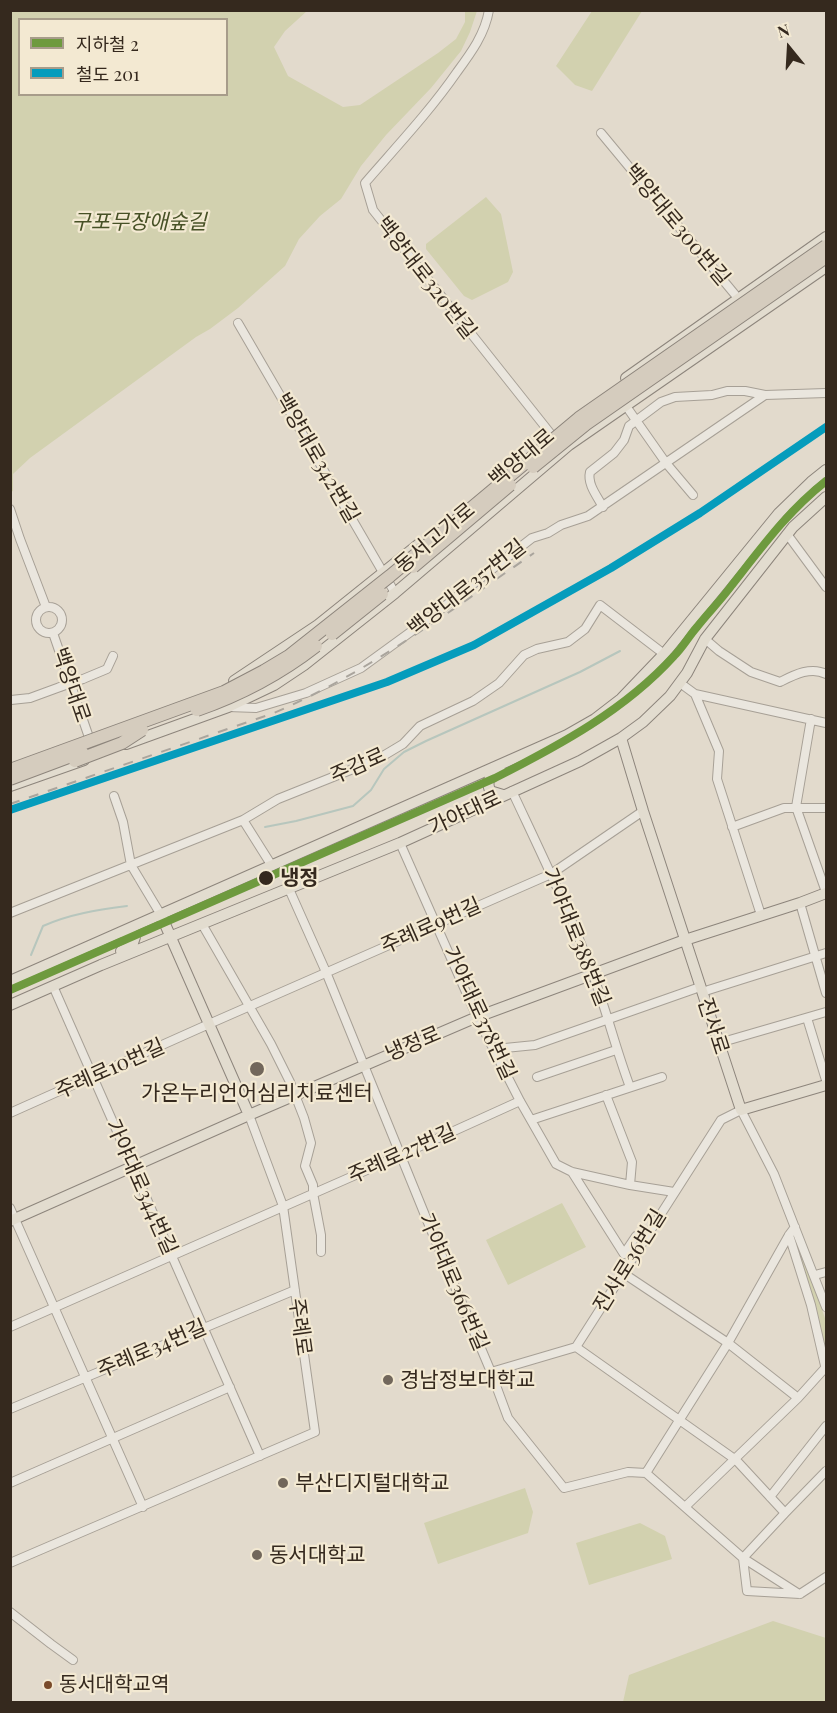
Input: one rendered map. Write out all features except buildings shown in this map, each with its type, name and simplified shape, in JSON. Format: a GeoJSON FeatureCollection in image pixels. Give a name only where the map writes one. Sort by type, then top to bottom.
{"type":"FeatureCollection","features":[{"type":"Feature","properties":{"kind":"highway","name":"동서고가로"},"geometry":{"type":"LineString","coordinates":[[10,765],[47,756],[224,692],[289,656],[390,576],[579,418],[826,246]]}},
{"type":"Feature","properties":{"kind":"highway","name":"동서고가로"},"geometry":{"type":"LineString","coordinates":[[10,779],[226,700],[296,662],[365,608],[586,424],[826,257]]}},
{"type":"Feature","properties":{"kind":"highway"},"geometry":{"type":"LineString","coordinates":[[10,787],[122,743],[142,730]]}},
{"type":"Feature","properties":{"kind":"main road","name":"백양대로"},"geometry":{"type":"LineString","coordinates":[[10,765],[200,698],[236,680],[318,625],[583,409],[826,237]]}},
{"type":"Feature","properties":{"kind":"main road","name":"백양대로"},"geometry":{"type":"LineString","coordinates":[[10,787],[228,707],[274,685],[304,665],[395,593],[563,450],[826,267]]}},
{"type":"Feature","properties":{"kind":"main road","name":"가야대로"},"geometry":{"type":"LineString","coordinates":[[10,981],[536,749],[595,719],[621,699],[664,654],[779,513],[826,470]]}},
{"type":"Feature","properties":{"kind":"main road","name":"가야대로"},"geometry":{"type":"LineString","coordinates":[[10,1005],[101,965],[400,843],[580,761],[621,738],[643,722],[670,696],[687,673],[705,639],[795,525],[826,497]]}},
{"type":"Feature","properties":{"kind":"main road","name":"진사로"},"geometry":{"type":"LineString","coordinates":[[621,738],[741,1110]]}},
{"type":"Feature","properties":{"kind":"main road"},"geometry":{"type":"LineString","coordinates":[[508,793],[490,791],[489,778],[497,771],[527,757],[536,749]]}},
{"type":"Feature","properties":{"kind":"main road","name":"냉정로"},"geometry":{"type":"LineString","coordinates":[[13,1220],[477,1017],[685,940],[826,893]]}},
{"type":"Feature","properties":{"kind":"main road","name":"주례로"},"geometry":{"type":"LineString","coordinates":[[161,915],[249,1115]]}},
{"type":"Feature","properties":{"kind":"main road"},"geometry":{"type":"LineString","coordinates":[[101,965],[110,956],[132,946],[135,941],[133,934],[123,932]]}},
{"type":"Feature","properties":{"kind":"main road"},"geometry":{"type":"LineString","coordinates":[[741,1110],[826,1085]]}},
{"type":"Feature","properties":{"kind":"street","name":"백양대로320번길"},"geometry":{"type":"LineString","coordinates":[[489,10],[475,47],[442,94],[365,183],[373,210],[563,450]]}},
{"type":"Feature","properties":{"kind":"street","name":"백양대로300번길"},"geometry":{"type":"LineString","coordinates":[[601,133],[754,318]]}},
{"type":"Feature","properties":{"kind":"street","name":"백양대로342번길"},"geometry":{"type":"LineString","coordinates":[[238,323],[395,593]]}},
{"type":"Feature","properties":{"kind":"street"},"geometry":{"type":"LineString","coordinates":[[603,507],[592,489],[589,476],[595,468],[614,453],[624,440],[629,426],[662,402],[675,397],[712,395],[727,391],[765,394],[826,393]]}},
{"type":"Feature","properties":{"kind":"street","name":"백양대로357번길"},"geometry":{"type":"LineString","coordinates":[[228,707],[256,708],[306,693],[361,668],[532,538],[588,516],[603,507],[765,394]]}},
{"type":"Feature","properties":{"kind":"street"},"geometry":{"type":"LineString","coordinates":[[626,406],[666,463],[693,495]]}},
{"type":"Feature","properties":{"kind":"street"},"geometry":{"type":"LineString","coordinates":[[10,509],[46,607]]}},
{"type":"Feature","properties":{"kind":"street"},"geometry":{"type":"LineString","coordinates":[[788,534],[826,587]]}},
{"type":"Feature","properties":{"kind":"street","name":"주감로"},"geometry":{"type":"LineString","coordinates":[[10,913],[243,820],[278,799],[378,759],[403,744],[420,726],[473,701],[499,682],[524,656],[537,649],[568,642],[585,629],[600,605],[664,654]]}},
{"type":"Feature","properties":{"kind":"street"},"geometry":{"type":"LineString","coordinates":[[46,607],[57,610],[62,616],[60,628],[53,633],[42,631],[37,625],[36,616],[46,607]]}},
{"type":"Feature","properties":{"kind":"street","name":"백양대로"},"geometry":{"type":"LineString","coordinates":[[53,633],[95,755]]}},
{"type":"Feature","properties":{"kind":"street"},"geometry":{"type":"LineString","coordinates":[[705,639],[751,672],[780,682],[800,672],[826,674]]}},
{"type":"Feature","properties":{"kind":"street"},"geometry":{"type":"LineString","coordinates":[[11,700],[30,698],[107,669],[113,656]]}},
{"type":"Feature","properties":{"kind":"street"},"geometry":{"type":"LineString","coordinates":[[680,683],[695,694],[826,723]]}},
{"type":"Feature","properties":{"kind":"street"},"geometry":{"type":"LineString","coordinates":[[695,694],[719,751],[717,779],[761,915]]}},
{"type":"Feature","properties":{"kind":"street"},"geometry":{"type":"LineString","coordinates":[[811,719],[796,807],[826,893]]}},
{"type":"Feature","properties":{"kind":"street","name":"가야대로388번길"},"geometry":{"type":"LineString","coordinates":[[508,793],[551,874],[593,973],[616,1050],[630,1087]]}},
{"type":"Feature","properties":{"kind":"street"},"geometry":{"type":"LineString","coordinates":[[114,796],[123,822],[132,865],[161,915]]}},
{"type":"Feature","properties":{"kind":"street"},"geometry":{"type":"LineString","coordinates":[[732,827],[784,808],[826,808]]}},
{"type":"Feature","properties":{"kind":"street","name":"주례로9번길"},"geometry":{"type":"LineString","coordinates":[[209,1024],[551,874],[643,811]]}},
{"type":"Feature","properties":{"kind":"street"},"geometry":{"type":"LineString","coordinates":[[243,820],[272,866]]}},
{"type":"Feature","properties":{"kind":"street","name":"가야대로378번길"},"geometry":{"type":"LineString","coordinates":[[400,843],[477,1017],[520,1101],[556,1164],[572,1172],[674,1192]]}},
{"type":"Feature","properties":{"kind":"street","name":"가야대로366번길"},"geometry":{"type":"LineString","coordinates":[[289,889],[326,972],[508,1418],[564,1488],[628,1472],[646,1473]]}},
{"type":"Feature","properties":{"kind":"street"},"geometry":{"type":"LineString","coordinates":[[800,903],[826,993]]}},
{"type":"Feature","properties":{"kind":"street"},"geometry":{"type":"LineString","coordinates":[[202,924],[271,1044],[296,1095],[310,1139],[305,1162],[313,1185],[321,1235],[321,1252]]}},
{"type":"Feature","properties":{"kind":"street"},"geometry":{"type":"LineString","coordinates":[[495,1049],[535,1045],[701,989],[826,953]]}},
{"type":"Feature","properties":{"kind":"street","name":"가야대로344번길"},"geometry":{"type":"LineString","coordinates":[[53,986],[260,1456]]}},
{"type":"Feature","properties":{"kind":"street"},"geometry":{"type":"LineString","coordinates":[[719,1043],[826,1012]]}},
{"type":"Feature","properties":{"kind":"street"},"geometry":{"type":"LineString","coordinates":[[807,1018],[826,1080]]}},
{"type":"Feature","properties":{"kind":"street","name":"주례로10번길"},"geometry":{"type":"LineString","coordinates":[[10,1113],[209,1024]]}},
{"type":"Feature","properties":{"kind":"street"},"geometry":{"type":"LineString","coordinates":[[537,1077],[616,1050]]}},
{"type":"Feature","properties":{"kind":"street"},"geometry":{"type":"LineString","coordinates":[[531,1120],[662,1077]]}},
{"type":"Feature","properties":{"kind":"street"},"geometry":{"type":"LineString","coordinates":[[606,1095],[632,1162],[630,1185]]}},
{"type":"Feature","properties":{"kind":"street","name":"주례로27번길"},"geometry":{"type":"LineString","coordinates":[[10,1327],[520,1101]]}},
{"type":"Feature","properties":{"kind":"street","name":"진사로36번길"},"geometry":{"type":"LineString","coordinates":[[576,1347],[721,1120],[741,1110]]}},
{"type":"Feature","properties":{"kind":"street","name":"진사로"},"geometry":{"type":"LineString","coordinates":[[741,1110],[774,1173],[826,1307]]}},
{"type":"Feature","properties":{"kind":"street","name":"주례로"},"geometry":{"type":"LineString","coordinates":[[12,1560],[143,1507],[315,1432],[283,1206],[249,1115]]}},
{"type":"Feature","properties":{"kind":"street","name":"가야대로378번길"},"geometry":{"type":"LineString","coordinates":[[572,1172],[624,1254],[636,1236],[645,1239]]}},
{"type":"Feature","properties":{"kind":"street"},"geometry":{"type":"LineString","coordinates":[[10,1208],[13,1220],[143,1507]]}},
{"type":"Feature","properties":{"kind":"street"},"geometry":{"type":"LineString","coordinates":[[795,1227],[681,1421],[646,1473],[744,1558],[800,1594]]}},
{"type":"Feature","properties":{"kind":"street"},"geometry":{"type":"LineString","coordinates":[[686,1506],[736,1460],[826,1369],[811,1305],[789,1235]]}},
{"type":"Feature","properties":{"kind":"street"},"geometry":{"type":"LineString","coordinates":[[815,1275],[826,1272]]}},
{"type":"Feature","properties":{"kind":"street"},"geometry":{"type":"LineString","coordinates":[[623,1273],[728,1343],[798,1398]]}},
{"type":"Feature","properties":{"kind":"street","name":"주례로34번길"},"geometry":{"type":"LineString","coordinates":[[10,1409],[295,1290]]}},
{"type":"Feature","properties":{"kind":"street"},"geometry":{"type":"LineString","coordinates":[[491,1372],[576,1347],[736,1460],[785,1513]]}},
{"type":"Feature","properties":{"kind":"street"},"geometry":{"type":"LineString","coordinates":[[10,1483],[230,1387]]}},
{"type":"Feature","properties":{"kind":"street"},"geometry":{"type":"LineString","coordinates":[[771,1497],[826,1426]]}},
{"type":"Feature","properties":{"kind":"street"},"geometry":{"type":"LineString","coordinates":[[826,1471],[744,1558],[747,1591],[800,1594],[826,1576]]}},
{"type":"Feature","properties":{"kind":"street"},"geometry":{"type":"LineString","coordinates":[[10,1612],[73,1660]]}},
{"type":"Feature","properties":{"kind":"green space","name":"구포무장애숲길"},"geometry":{"type":"Polygon","coordinates":[[[11,10],[307,11],[285,31],[274,47],[288,76],[343,107],[360,105],[438,53],[456,39],[465,22],[465,11],[477,11],[461,51],[431,88],[386,135],[361,166],[341,199],[320,216],[299,239],[285,266],[238,308],[30,458],[13,474],[13,491],[11,492],[11,10]]]}},
{"type":"Feature","properties":{"kind":"green space"},"geometry":{"type":"Polygon","coordinates":[[[592,11],[642,11],[592,91],[575,85],[556,66],[592,11]]]}},
{"type":"Feature","properties":{"kind":"green space"},"geometry":{"type":"Polygon","coordinates":[[[486,197],[501,214],[513,272],[508,282],[472,300],[464,296],[426,249],[426,244],[486,197]]]}},
{"type":"Feature","properties":{"kind":"green space"},"geometry":{"type":"Polygon","coordinates":[[[562,1203],[586,1247],[508,1285],[486,1240],[562,1203]]]}},
{"type":"Feature","properties":{"kind":"green space"},"geometry":{"type":"Polygon","coordinates":[[[802,1252],[826,1321],[826,1363],[797,1253],[802,1252]]]}},
{"type":"Feature","properties":{"kind":"green space"},"geometry":{"type":"Polygon","coordinates":[[[525,1488],[533,1512],[528,1533],[438,1564],[424,1523],[525,1488]]]}},
{"type":"Feature","properties":{"kind":"green space"},"geometry":{"type":"Polygon","coordinates":[[[640,1523],[665,1536],[672,1559],[589,1585],[576,1543],[640,1523]]]}},
{"type":"Feature","properties":{"kind":"green space"},"geometry":{"type":"Polygon","coordinates":[[[773,1621],[826,1638],[826,1702],[623,1702],[629,1675],[773,1621]]]}},
{"type":"Feature","properties":{"kind":"waterway"},"geometry":{"type":"LineString","coordinates":[[265,827],[353,806],[371,790],[384,769],[404,752],[580,672],[620,651]]}},
{"type":"Feature","properties":{"kind":"waterway"},"geometry":{"type":"LineString","coordinates":[[31,955],[43,926],[74,915],[127,906]]}},
{"type":"Feature","properties":{"kind":"railway"},"geometry":{"type":"LineString","coordinates":[[10,804],[274,713],[309,697],[376,660],[534,553]]}},
{"type":"Feature","properties":{"kind":"metro line","name":"2"},"geometry":{"type":"LineString","coordinates":[[10,990],[495,778],[544,753],[590,725],[634,693],[674,656],[776,530],[826,481]]}},
{"type":"Feature","properties":{"kind":"rail line","name":"201"},"geometry":{"type":"LineString","coordinates":[[10,810],[387,682],[474,645],[611,568],[700,513],[826,427]]}},
{"type":"Feature","properties":{"kind":"place","name":"냉정"},"geometry":{"type":"Point","coordinates":[266,878]}},
{"type":"Feature","properties":{"kind":"place","name":"가온누리언어심리치료센터"},"geometry":{"type":"Point","coordinates":[257,1069]}},
{"type":"Feature","properties":{"kind":"place","name":"경남정보대학교"},"geometry":{"type":"Point","coordinates":[388,1380]}},
{"type":"Feature","properties":{"kind":"place","name":"부산디지털대학교"},"geometry":{"type":"Point","coordinates":[283,1483]}},
{"type":"Feature","properties":{"kind":"place","name":"동서대학교"},"geometry":{"type":"Point","coordinates":[257,1555]}},
{"type":"Feature","properties":{"kind":"place","name":"동서대학교역"},"geometry":{"type":"Point","coordinates":[48,1685]}}]}
